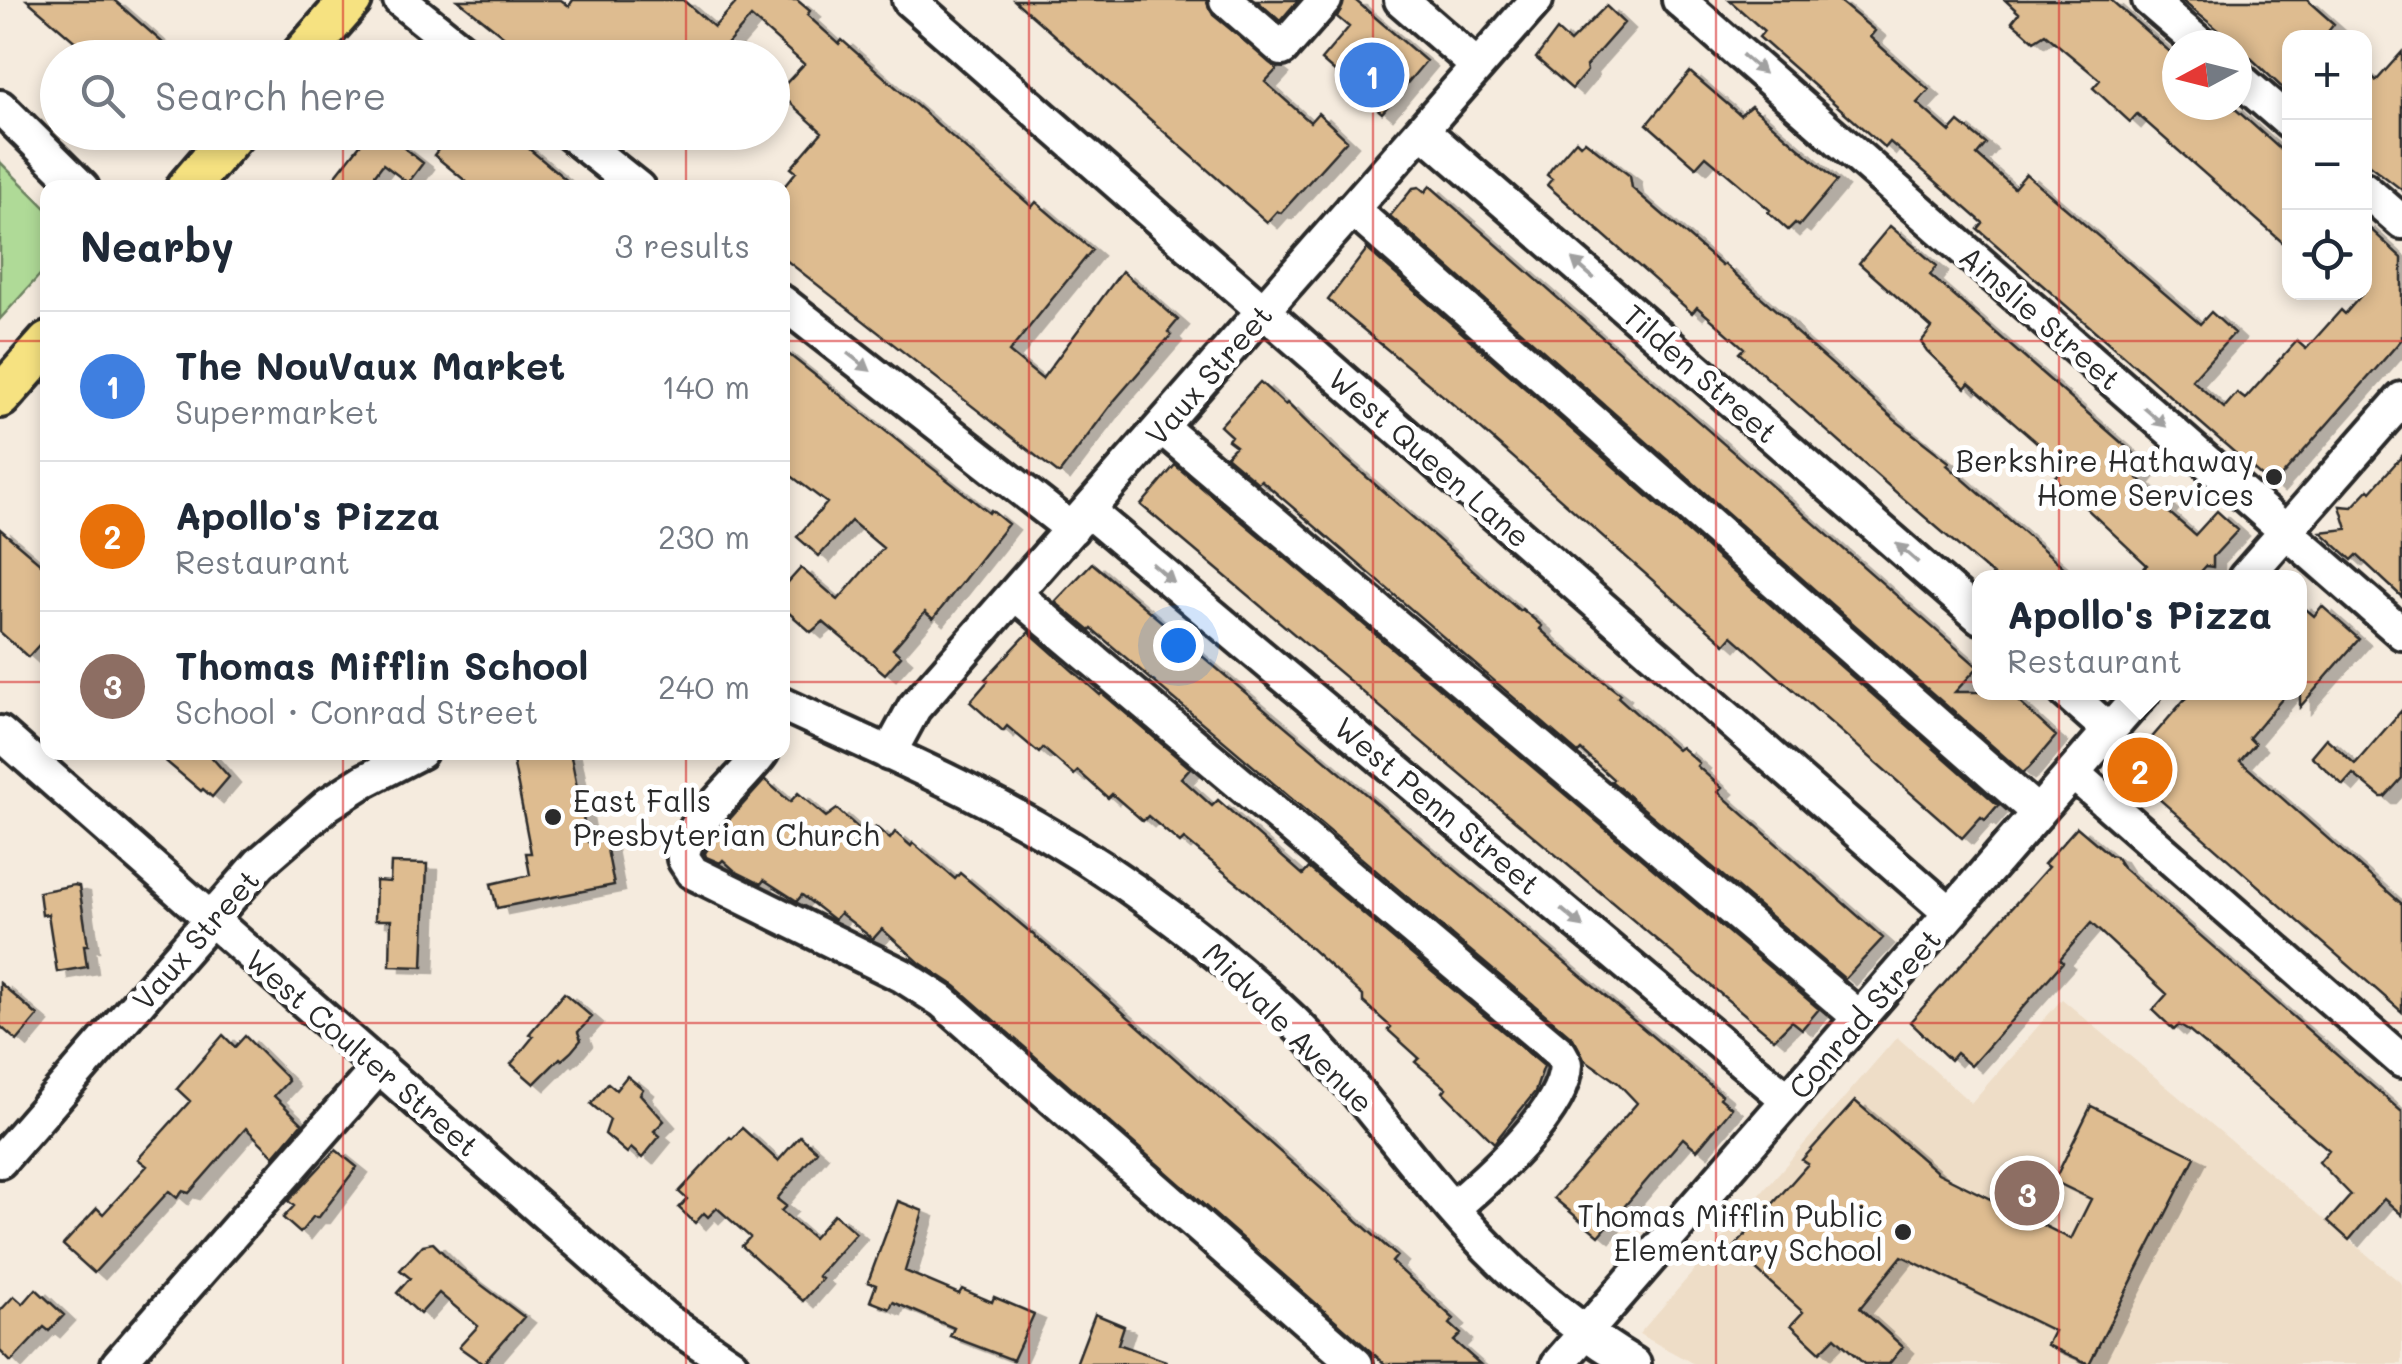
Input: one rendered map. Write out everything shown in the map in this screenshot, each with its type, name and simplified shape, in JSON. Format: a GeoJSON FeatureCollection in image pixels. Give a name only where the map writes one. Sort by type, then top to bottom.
{"type":"FeatureCollection","features":[{"type":"Feature","properties":{"kind":"main road"},"geometry":{"type":"LineString","coordinates":[[316,40],[350,0]]}},
{"type":"Feature","properties":{"kind":"main road"},"geometry":{"type":"LineString","coordinates":[[194,180],[220,150]]}},
{"type":"Feature","properties":{"kind":"main road"},"geometry":{"type":"LineString","coordinates":[[0,397],[40,353]]}},
{"type":"Feature","properties":{"kind":"street"},"geometry":{"type":"LineString","coordinates":[[400,0],[450,40]]}},
{"type":"Feature","properties":{"kind":"street","name":"West Queen Lane"},"geometry":{"type":"LineString","coordinates":[[909,0],[1950,913]]}},
{"type":"Feature","properties":{"kind":"street"},"geometry":{"type":"LineString","coordinates":[[1226,0],[1282,49],[1325,0]]}},
{"type":"Feature","properties":{"kind":"street"},"geometry":{"type":"LineString","coordinates":[[1401,0],[1477,66]]}},
{"type":"Feature","properties":{"kind":"street","name":"Vaux Street"},"geometry":{"type":"LineString","coordinates":[[889,754],[914,708],[1536,0]]}},
{"type":"Feature","properties":{"kind":"street"},"geometry":{"type":"LineString","coordinates":[[2149,0],[2183,30]]}},
{"type":"Feature","properties":{"kind":"street","name":"Ainslie Street"},"geometry":{"type":"LineString","coordinates":[[1697,6],[2402,633]]}},
{"type":"Feature","properties":{"kind":"street"},"geometry":{"type":"LineString","coordinates":[[2252,90],[2287,120]]}},
{"type":"Feature","properties":{"kind":"street"},"geometry":{"type":"LineString","coordinates":[[0,107],[40,147]]}},
{"type":"Feature","properties":{"kind":"street","name":"Tilden Street"},"geometry":{"type":"LineString","coordinates":[[1422,130],[1972,610]]}},
{"type":"Feature","properties":{"kind":"street"},"geometry":{"type":"LineString","coordinates":[[44,150],[74,180]]}},
{"type":"Feature","properties":{"kind":"street"},"geometry":{"type":"LineString","coordinates":[[590,150],[628,180]]}},
{"type":"Feature","properties":{"kind":"street"},"geometry":{"type":"LineString","coordinates":[[2372,196],[2402,222]]}},
{"type":"Feature","properties":{"kind":"street"},"geometry":{"type":"LineString","coordinates":[[1352,208],[2038,813]]}},
{"type":"Feature","properties":{"kind":"street","name":"West Penn Street"},"geometry":{"type":"LineString","coordinates":[[790,308],[1080,520],[1787,1100]]}},
{"type":"Feature","properties":{"kind":"street"},"geometry":{"type":"LineString","coordinates":[[2252,570],[2402,399]]}},
{"type":"Feature","properties":{"kind":"street"},"geometry":{"type":"LineString","coordinates":[[1161,427],[1859,1017]]}},
{"type":"Feature","properties":{"kind":"street"},"geometry":{"type":"LineString","coordinates":[[1015,594],[1560,1053],[1566,1064],[1562,1089],[1528,1134],[1452,1208]]}},
{"type":"Feature","properties":{"kind":"street"},"geometry":{"type":"LineString","coordinates":[[2075,700],[2110,731]]}},
{"type":"Feature","properties":{"kind":"street","name":"Conrad Street"},"geometry":{"type":"LineString","coordinates":[[1558,1364],[2136,700]]}},
{"type":"Feature","properties":{"kind":"street","name":"Midvale Avenue"},"geometry":{"type":"LineString","coordinates":[[790,708],[967,790],[1057,840],[1119,879],[1222,956],[1372,1107],[1494,1254],[1584,1333],[1634,1364]]}},
{"type":"Feature","properties":{"kind":"street","name":"West Coulter Street"},"geometry":{"type":"LineString","coordinates":[[0,733],[666,1320],[731,1364]]}},
{"type":"Feature","properties":{"kind":"street","name":"Vaux Street"},"geometry":{"type":"LineString","coordinates":[[0,1161],[260,863],[328,804],[406,760]]}},
{"type":"Feature","properties":{"kind":"street"},"geometry":{"type":"LineString","coordinates":[[755,760],[694,830],[685,846],[684,860],[692,872],[903,976],[942,1001],[1356,1364]]}},
{"type":"Feature","properties":{"kind":"street"},"geometry":{"type":"LineString","coordinates":[[2073,773],[2402,1061]]}},
{"type":"Feature","properties":{"kind":"street"},"geometry":{"type":"LineString","coordinates":[[118,1364],[380,1066]]}},
{"type":"Feature","properties":{"kind":"shaded area"},"geometry":{"type":"Polygon","coordinates":[[[2062,999],[2402,1284],[2402,1364],[1694,1364],[1639,1334],[1897,1037],[1971,1103],[2062,999]]]}},
{"type":"Feature","properties":{"kind":"green space"},"geometry":{"type":"Polygon","coordinates":[[[0,162],[40,202],[40,275],[0,319],[0,162]]]}},
{"type":"Feature","properties":{"kind":"building"},"geometry":{"type":"Polygon","coordinates":[[[27,0],[114,0],[160,40],[73,40],[27,0]]]}},
{"type":"Feature","properties":{"kind":"building"},"geometry":{"type":"Polygon","coordinates":[[[458,0],[561,0],[569,6],[573,0],[683,0],[714,27],[735,4],[731,0],[797,0],[810,11],[807,15],[839,44],[842,40],[1032,207],[1036,202],[1092,250],[1009,352],[1042,379],[1122,271],[1178,320],[1168,332],[1171,335],[1059,474],[790,263],[789,180],[796,172],[791,168],[822,132],[790,103],[790,79],[804,64],[790,52],[790,40],[777,40],[751,17],[731,40],[508,40],[458,0]]]}},
{"type":"Feature","properties":{"kind":"building"},"geometry":{"type":"Polygon","coordinates":[[[1014,0],[1206,0],[1213,15],[1278,68],[1265,82],[1310,122],[1318,113],[1347,140],[1281,213],[1277,211],[1267,222],[1014,0]]]}},
{"type":"Feature","properties":{"kind":"building"},"geometry":{"type":"Polygon","coordinates":[[[1256,0],[1298,0],[1280,21],[1256,0]]]}},
{"type":"Feature","properties":{"kind":"building"},"geometry":{"type":"Polygon","coordinates":[[[1344,0],[1355,0],[1426,61],[1382,113],[1321,60],[1349,27],[1337,17],[1344,0]]]}},
{"type":"Feature","properties":{"kind":"building"},"geometry":{"type":"Polygon","coordinates":[[[1729,0],[1838,0],[1875,31],[1870,37],[1929,90],[1917,103],[1950,132],[1959,122],[1986,144],[1977,155],[2014,188],[2026,174],[2200,324],[2211,312],[2234,333],[2192,380],[2224,408],[2237,393],[2245,399],[2297,341],[2306,349],[2341,310],[2345,314],[2357,300],[2372,300],[2372,230],[2402,258],[2402,339],[2273,486],[1978,229],[1983,223],[1934,180],[1890,142],[1885,148],[1759,37],[1764,31],[1729,0]]]}},
{"type":"Feature","properties":{"kind":"building"},"geometry":{"type":"Polygon","coordinates":[[[2005,0],[2111,0],[2162,45],[2162,120],[2248,120],[2282,151],[2282,242],[2137,114],[2130,122],[2093,88],[2100,80],[2045,34],[2034,41],[2012,22],[2019,13],[2005,0]]]}},
{"type":"Feature","properties":{"kind":"building"},"geometry":{"type":"Polygon","coordinates":[[[2181,0],[2307,0],[2334,24],[2329,30],[2282,30],[2282,87],[2252,59],[2252,30],[2218,30],[2181,0]]]}},
{"type":"Feature","properties":{"kind":"building"},"geometry":{"type":"Polygon","coordinates":[[[1606,6],[1624,23],[1586,66],[1587,71],[1572,89],[1536,58],[1557,30],[1570,42],[1606,6]]]}},
{"type":"Feature","properties":{"kind":"building"},"geometry":{"type":"Polygon","coordinates":[[[2402,52],[2402,190],[2372,167],[2372,78],[2376,81],[2402,52]]]}},
{"type":"Feature","properties":{"kind":"building"},"geometry":{"type":"Polygon","coordinates":[[[1690,72],[1740,115],[1751,106],[1837,181],[1799,226],[1795,223],[1788,230],[1706,156],[1696,167],[1647,124],[1690,72]]]}},
{"type":"Feature","properties":{"kind":"building"},"geometry":{"type":"Polygon","coordinates":[[[1576,140],[1581,145],[1585,141],[1630,176],[1632,188],[1724,264],[1786,319],[1792,329],[1949,462],[1947,465],[2067,570],[1987,570],[1739,353],[1744,348],[1697,307],[1692,313],[1547,185],[1552,179],[1547,175],[1576,140]]]}},
{"type":"Feature","properties":{"kind":"building"},"geometry":{"type":"Polygon","coordinates":[[[356,150],[407,150],[423,163],[410,180],[404,180],[383,164],[371,180],[332,180],[356,150]]]}},
{"type":"Feature","properties":{"kind":"building"},"geometry":{"type":"Polygon","coordinates":[[[438,150],[531,150],[566,180],[464,180],[434,155],[438,150]]]}},
{"type":"Feature","properties":{"kind":"building"},"geometry":{"type":"Polygon","coordinates":[[[1430,186],[1972,662],[1972,674],[1955,692],[1972,692],[1972,700],[2017,700],[2056,736],[2029,768],[2023,773],[1390,216],[1413,188],[1425,192],[1430,186]]]}},
{"type":"Feature","properties":{"kind":"building"},"geometry":{"type":"Polygon","coordinates":[[[1890,226],[1937,266],[1930,275],[2148,466],[2138,478],[2167,504],[2164,508],[2195,535],[2217,511],[2238,530],[2213,557],[2213,567],[2143,570],[2147,565],[2054,478],[2064,466],[1969,383],[1965,388],[1927,351],[1921,342],[1932,328],[1859,263],[1890,226]]]}},
{"type":"Feature","properties":{"kind":"building"},"geometry":{"type":"Polygon","coordinates":[[[1367,249],[1998,805],[1985,820],[1981,817],[1962,838],[1732,636],[1725,644],[1448,400],[1328,300],[1367,249]]]}},
{"type":"Feature","properties":{"kind":"building"},"geometry":{"type":"Polygon","coordinates":[[[790,355],[1008,524],[933,619],[925,612],[893,649],[901,656],[885,674],[823,622],[811,632],[790,614],[790,580],[801,568],[838,600],[883,548],[851,521],[819,556],[797,537],[827,503],[790,475],[790,355]]]}},
{"type":"Feature","properties":{"kind":"building"},"geometry":{"type":"Polygon","coordinates":[[[1260,382],[1520,611],[1542,626],[1540,629],[1561,648],[1620,694],[1618,697],[1677,750],[1681,747],[1699,763],[1697,766],[1722,788],[1718,792],[1883,938],[1845,979],[1611,781],[1581,750],[1578,753],[1261,480],[1258,483],[1226,456],[1236,446],[1220,426],[1260,382]]]}},
{"type":"Feature","properties":{"kind":"building"},"geometry":{"type":"Polygon","coordinates":[[[2402,456],[2402,597],[2357,555],[2352,560],[2321,532],[2347,529],[2340,506],[2352,507],[2402,456]]]}},
{"type":"Feature","properties":{"kind":"building"},"geometry":{"type":"Polygon","coordinates":[[[1175,465],[1819,1009],[1802,1029],[1792,1021],[1774,1039],[1141,505],[1175,465]]]}},
{"type":"Feature","properties":{"kind":"building"},"geometry":{"type":"Polygon","coordinates":[[[0,529],[40,563],[40,644],[28,657],[0,632],[0,529]]]}},
{"type":"Feature","properties":{"kind":"building"},"geometry":{"type":"Polygon","coordinates":[[[1092,563],[1722,1095],[1720,1098],[1732,1108],[1697,1150],[1683,1138],[1599,1236],[1554,1198],[1637,1103],[1618,1083],[1584,1059],[1573,1038],[1092,629],[1055,602],[1092,563]]]}},
{"type":"Feature","properties":{"kind":"building"},"geometry":{"type":"Polygon","coordinates":[[[2322,606],[2359,639],[2307,699],[2307,610],[2314,616],[2322,606]]]}},
{"type":"Feature","properties":{"kind":"building"},"geometry":{"type":"Polygon","coordinates":[[[1029,632],[1190,768],[1181,778],[1212,806],[1218,800],[1303,875],[1309,868],[1544,1066],[1535,1092],[1494,1143],[1443,1092],[1446,1088],[1415,1062],[1419,1058],[1388,1030],[1391,1027],[1363,1002],[1363,996],[1252,895],[1184,839],[1180,843],[1148,816],[1143,821],[1112,794],[1108,798],[1078,771],[1074,775],[1043,748],[1039,753],[1007,726],[1003,731],[970,702],[988,681],[985,679],[1029,632]]]}},
{"type":"Feature","properties":{"kind":"building"},"geometry":{"type":"Polygon","coordinates":[[[2184,700],[2281,700],[2249,738],[2255,744],[2240,761],[2402,904],[2402,1012],[2125,769],[2184,700]]]}},
{"type":"Feature","properties":{"kind":"building"},"geometry":{"type":"Polygon","coordinates":[[[2402,710],[2402,778],[2385,797],[2353,774],[2343,785],[2311,756],[2326,738],[2355,764],[2402,710]]]}},
{"type":"Feature","properties":{"kind":"building"},"geometry":{"type":"Polygon","coordinates":[[[164,760],[214,760],[229,777],[212,797],[164,760]]]}},
{"type":"Feature","properties":{"kind":"building","name":"East Falls Presbyterian Church"},"geometry":{"type":"Polygon","coordinates":[[[513,760],[572,760],[588,842],[605,839],[614,885],[497,908],[491,884],[530,875],[526,853],[531,853],[513,760]]]}},
{"type":"Feature","properties":{"kind":"building"},"geometry":{"type":"Polygon","coordinates":[[[765,780],[790,802],[798,793],[826,817],[837,809],[866,835],[876,827],[890,839],[895,832],[955,879],[960,873],[1073,968],[1397,1256],[1392,1262],[1454,1319],[1450,1324],[1461,1334],[1454,1341],[1480,1364],[1385,1364],[955,986],[920,963],[882,929],[873,939],[840,913],[834,920],[802,895],[797,901],[764,880],[761,884],[735,871],[723,860],[720,863],[706,857],[718,832],[765,780]]]}},
{"type":"Feature","properties":{"kind":"building"},"geometry":{"type":"Polygon","coordinates":[[[2077,827],[2115,856],[2122,867],[2402,1112],[2402,1215],[2384,1199],[2349,1240],[2328,1221],[2351,1195],[2319,1162],[2329,1150],[2190,1032],[2179,1025],[2174,1030],[2153,1010],[2167,994],[2091,923],[2060,959],[2063,962],[1971,1066],[1956,1053],[1950,1060],[1910,1022],[2048,867],[2044,864],[2077,827]]]}},
{"type":"Feature","properties":{"kind":"building"},"geometry":{"type":"Polygon","coordinates":[[[391,863],[427,864],[423,967],[390,966],[391,920],[375,920],[376,881],[390,882],[391,863]]]}},
{"type":"Feature","properties":{"kind":"building"},"geometry":{"type":"Polygon","coordinates":[[[79,886],[88,945],[84,945],[87,967],[57,972],[48,914],[42,915],[39,892],[79,886]]]}},
{"type":"Feature","properties":{"kind":"building"},"geometry":{"type":"Polygon","coordinates":[[[0,983],[38,1016],[17,1041],[0,1026],[0,983]]]}},
{"type":"Feature","properties":{"kind":"building"},"geometry":{"type":"Polygon","coordinates":[[[564,993],[592,1017],[578,1032],[581,1040],[571,1052],[534,1084],[511,1064],[533,1037],[529,1034],[564,993]]]}},
{"type":"Feature","properties":{"kind":"building"},"geometry":{"type":"Polygon","coordinates":[[[223,1035],[235,1047],[245,1036],[285,1076],[288,1081],[274,1096],[302,1123],[274,1156],[246,1128],[189,1193],[182,1191],[177,1198],[169,1191],[94,1273],[63,1245],[97,1208],[103,1214],[147,1166],[138,1159],[190,1101],[177,1089],[223,1035]]]}},
{"type":"Feature","properties":{"kind":"building"},"geometry":{"type":"Polygon","coordinates":[[[627,1076],[643,1089],[640,1094],[664,1121],[654,1131],[660,1136],[642,1158],[631,1148],[627,1153],[605,1134],[610,1120],[591,1104],[608,1083],[616,1090],[627,1076]]]}},
{"type":"Feature","properties":{"kind":"building","name":"Thomas Mifflin Public Elementary School"},"geometry":{"type":"Polygon","coordinates":[[[1855,1101],[1938,1173],[2071,1239],[2091,1199],[2054,1181],[2091,1106],[2195,1157],[2089,1364],[2047,1345],[2054,1331],[1902,1256],[1860,1308],[1903,1347],[1889,1364],[1864,1364],[1835,1337],[1820,1352],[1791,1325],[1803,1312],[1733,1249],[1808,1164],[1802,1160],[1855,1101]]]}},
{"type":"Feature","properties":{"kind":"building"},"geometry":{"type":"Polygon","coordinates":[[[742,1128],[778,1161],[800,1136],[817,1151],[777,1199],[786,1206],[781,1211],[813,1238],[834,1214],[856,1233],[818,1276],[822,1279],[803,1301],[742,1246],[750,1237],[717,1208],[708,1217],[704,1213],[695,1223],[679,1208],[687,1199],[679,1192],[742,1128]]]}},
{"type":"Feature","properties":{"kind":"building"},"geometry":{"type":"Polygon","coordinates":[[[336,1150],[357,1167],[319,1217],[313,1217],[300,1233],[283,1218],[294,1206],[288,1201],[336,1150]]]}},
{"type":"Feature","properties":{"kind":"building"},"geometry":{"type":"Polygon","coordinates":[[[898,1201],[923,1211],[905,1271],[959,1294],[962,1289],[992,1302],[994,1297],[1034,1314],[1013,1360],[950,1336],[954,1328],[893,1302],[890,1309],[870,1301],[876,1285],[868,1282],[898,1201]]]}},
{"type":"Feature","properties":{"kind":"building"},"geometry":{"type":"Polygon","coordinates":[[[433,1243],[455,1265],[524,1317],[483,1364],[459,1347],[478,1326],[439,1293],[420,1314],[397,1293],[410,1278],[400,1270],[423,1245],[433,1243]]]}},
{"type":"Feature","properties":{"kind":"building"},"geometry":{"type":"Polygon","coordinates":[[[36,1289],[64,1315],[49,1331],[44,1327],[11,1362],[0,1351],[0,1311],[14,1296],[23,1304],[36,1289]]]}},
{"type":"Feature","properties":{"kind":"building"},"geometry":{"type":"Polygon","coordinates":[[[1095,1314],[1124,1326],[1118,1344],[1166,1361],[1165,1364],[1076,1364],[1095,1314]]]}},
{"type":"Feature","properties":{"kind":"place","name":"The NouVaux Market"},"geometry":{"type":"Point","coordinates":[1372,75]}},
{"type":"Feature","properties":{"kind":"place","name":"Berkshire Hathaway Home Services"},"geometry":{"type":"Point","coordinates":[2274,477]}},
{"type":"Feature","properties":{"kind":"place","name":"Apollo's Pizza"},"geometry":{"type":"Point","coordinates":[2140,770]}},
{"type":"Feature","properties":{"kind":"place","name":"East Falls Presbyterian Church"},"geometry":{"type":"Point","coordinates":[553,817]}},
{"type":"Feature","properties":{"kind":"place","name":"Thomas Mifflin School"},"geometry":{"type":"Point","coordinates":[2027,1193]}},
{"type":"Feature","properties":{"kind":"place","name":"Thomas Mifflin Public Elementary School"},"geometry":{"type":"Point","coordinates":[1903,1232]}}]}
